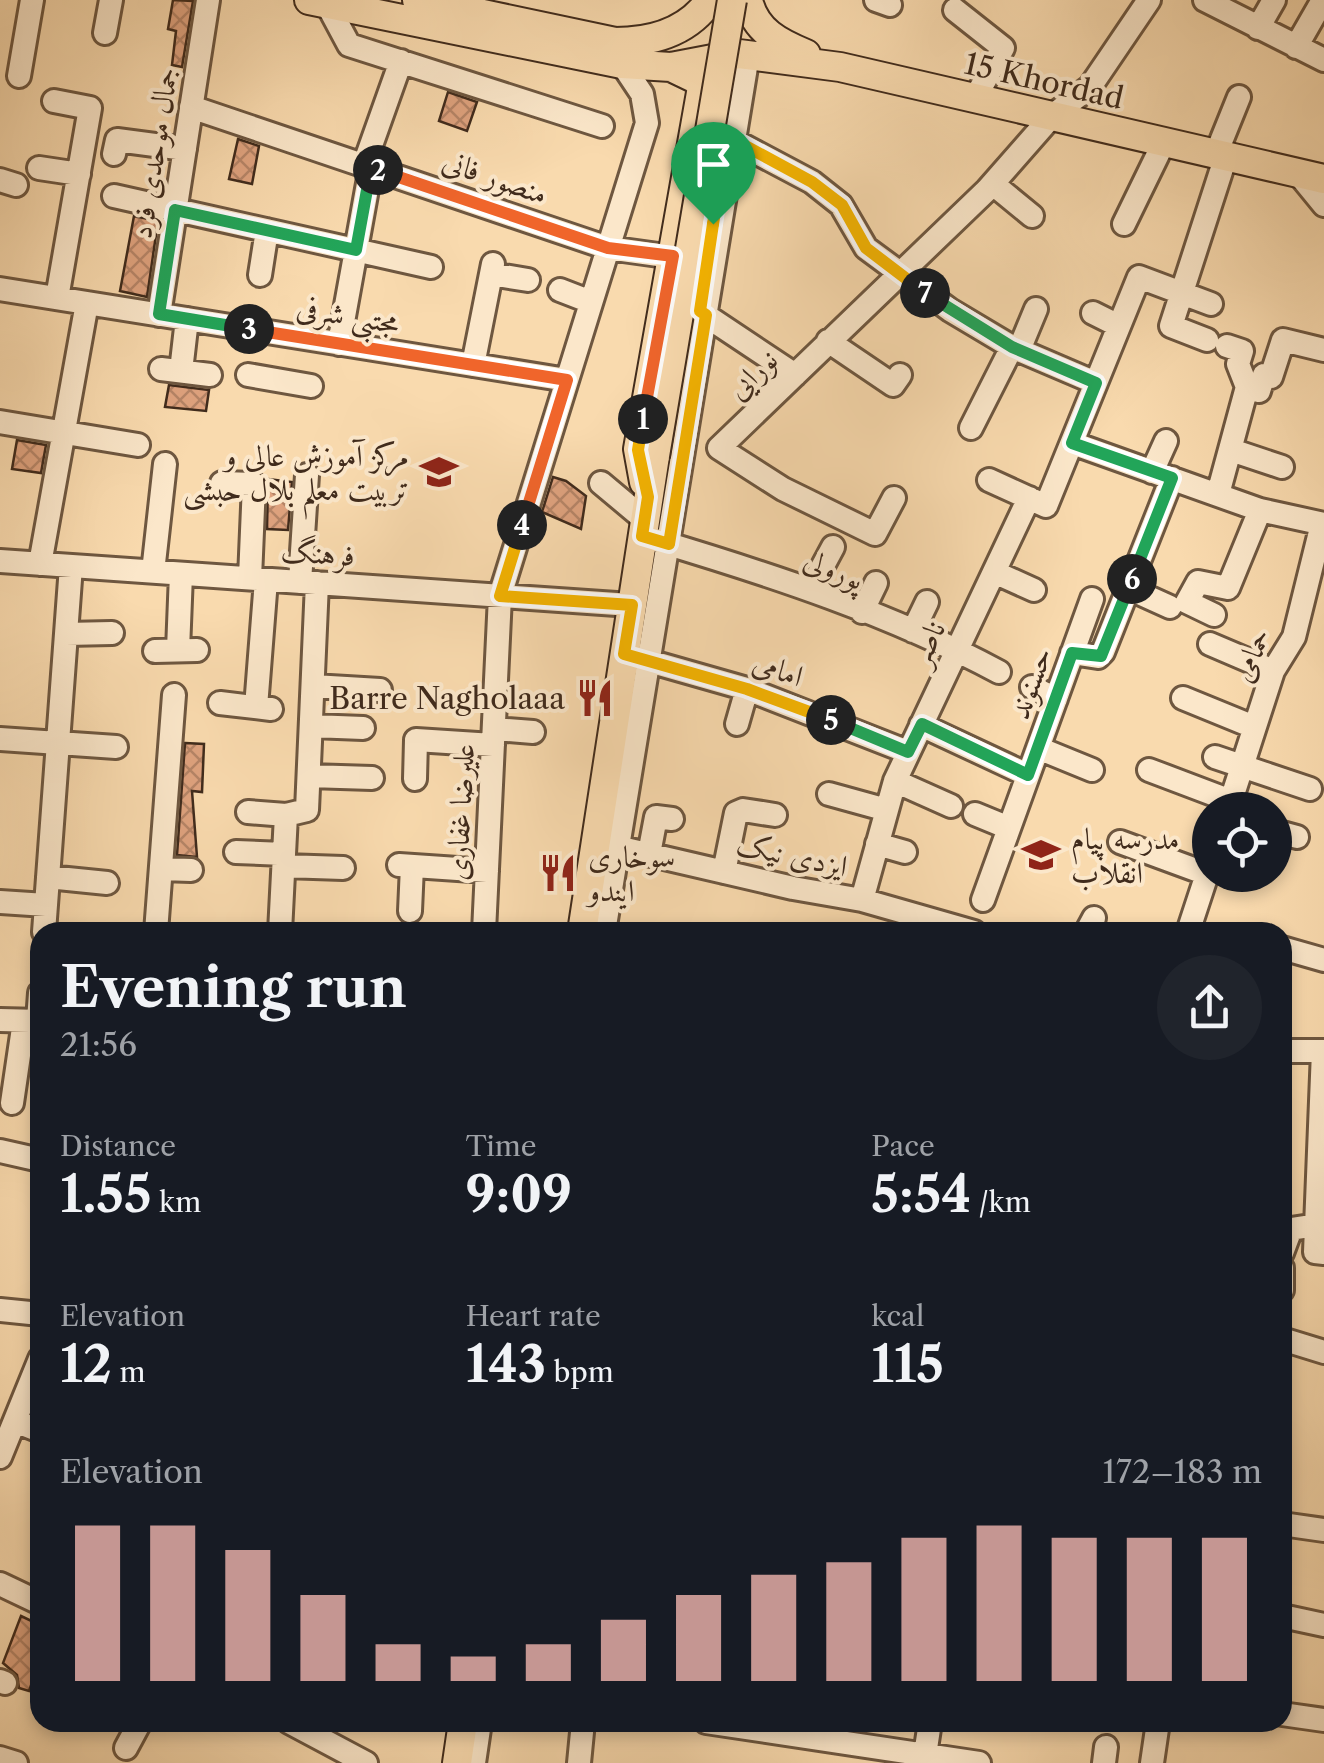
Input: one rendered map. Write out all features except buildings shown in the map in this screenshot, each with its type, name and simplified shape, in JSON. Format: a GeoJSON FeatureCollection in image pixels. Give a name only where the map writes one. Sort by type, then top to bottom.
{"type":"FeatureCollection","features":[{"type":"Feature","properties":{"kind":"main road"},"geometry":{"type":"LineString","coordinates":[[418,0],[468,5],[671,67],[696,79],[702,87],[638,450],[651,524]]}},
{"type":"Feature","properties":{"kind":"main road"},"geometry":{"type":"LineString","coordinates":[[318,2],[618,53],[635,42],[669,33],[693,18],[710,0]]}},
{"type":"Feature","properties":{"kind":"main road"},"geometry":{"type":"LineString","coordinates":[[585,922],[607,845],[637,658],[632,605],[651,524],[655,456],[732,0]]}},
{"type":"Feature","properties":{"kind":"main road"},"geometry":{"type":"LineString","coordinates":[[748,0],[756,18],[776,42],[840,67]]}},
{"type":"Feature","properties":{"kind":"main road","name":"15 Khordad"},"geometry":{"type":"LineString","coordinates":[[671,67],[743,55],[840,67],[1310,175]]}},
{"type":"Feature","properties":{"kind":"main road"},"geometry":{"type":"LineString","coordinates":[[457,1763],[462,1732]]}},
{"type":"Feature","properties":{"kind":"street"},"geometry":{"type":"LineString","coordinates":[[19,76],[32,0]]}},
{"type":"Feature","properties":{"kind":"street"},"geometry":{"type":"LineString","coordinates":[[104,33],[111,0]]}},
{"type":"Feature","properties":{"kind":"street","name":"جمال موحدی فرد"},"geometry":{"type":"LineString","coordinates":[[159,314],[208,0]]}},
{"type":"Feature","properties":{"kind":"street","name":"نورایی"},"geometry":{"type":"LineString","coordinates":[[894,498],[875,534],[783,489],[719,448],[993,184],[1052,116],[1090,87],[1149,0]]}},
{"type":"Feature","properties":{"kind":"street"},"geometry":{"type":"LineString","coordinates":[[1206,0],[1324,60]]}},
{"type":"Feature","properties":{"kind":"street"},"geometry":{"type":"LineString","coordinates":[[1258,28],[1274,0]]}},
{"type":"Feature","properties":{"kind":"street"},"geometry":{"type":"LineString","coordinates":[[1296,47],[1322,0]]}},
{"type":"Feature","properties":{"kind":"street"},"geometry":{"type":"LineString","coordinates":[[318,2],[349,44],[602,126]]}},
{"type":"Feature","properties":{"kind":"street"},"geometry":{"type":"LineString","coordinates":[[955,10],[1004,48],[975,98]]}},
{"type":"Feature","properties":{"kind":"street","name":"علیرضا غفاری"},"geometry":{"type":"LineString","coordinates":[[484,922],[500,596],[647,123],[642,94],[618,53]]}},
{"type":"Feature","properties":{"kind":"street"},"geometry":{"type":"LineString","coordinates":[[730,138],[734,87],[743,55]]}},
{"type":"Feature","properties":{"kind":"street"},"geometry":{"type":"LineString","coordinates":[[679,436],[743,55]]}},
{"type":"Feature","properties":{"kind":"street"},"geometry":{"type":"LineString","coordinates":[[339,344],[368,166],[400,61]]}},
{"type":"Feature","properties":{"kind":"street"},"geometry":{"type":"LineString","coordinates":[[702,87],[721,77],[728,78],[734,87]]}},
{"type":"Feature","properties":{"kind":"street"},"geometry":{"type":"LineString","coordinates":[[1218,494],[1247,387],[1238,364],[1242,351],[1171,326],[1239,97]]}},
{"type":"Feature","properties":{"kind":"street"},"geometry":{"type":"LineString","coordinates":[[54,100],[90,108],[57,298]]}},
{"type":"Feature","properties":{"kind":"street","name":"منصور فانی"},"geometry":{"type":"LineString","coordinates":[[191,107],[608,248],[673,256]]}},
{"type":"Feature","properties":{"kind":"street"},"geometry":{"type":"LineString","coordinates":[[730,138],[812,182],[842,205],[866,248],[950,310],[1016,348],[1096,383]]}},
{"type":"Feature","properties":{"kind":"street"},"geometry":{"type":"LineString","coordinates":[[114,154],[118,140],[185,149]]}},
{"type":"Feature","properties":{"kind":"street"},"geometry":{"type":"LineString","coordinates":[[1124,224],[1164,142]]}},
{"type":"Feature","properties":{"kind":"street"},"geometry":{"type":"LineString","coordinates":[[39,168],[78,174]]}},
{"type":"Feature","properties":{"kind":"street"},"geometry":{"type":"LineString","coordinates":[[1310,175],[1324,204]]}},
{"type":"Feature","properties":{"kind":"street"},"geometry":{"type":"LineString","coordinates":[[993,184],[1032,216]]}},
{"type":"Feature","properties":{"kind":"street"},"geometry":{"type":"LineString","coordinates":[[114,196],[431,266]]}},
{"type":"Feature","properties":{"kind":"street"},"geometry":{"type":"LineString","coordinates":[[260,275],[267,230]]}},
{"type":"Feature","properties":{"kind":"street"},"geometry":{"type":"LineString","coordinates":[[473,365],[492,269],[528,280]]}},
{"type":"Feature","properties":{"kind":"street"},"geometry":{"type":"LineString","coordinates":[[1211,304],[1139,277],[1072,443],[1260,510],[1323,524]]}},
{"type":"Feature","properties":{"kind":"street","name":"مجتبی شرفی"},"geometry":{"type":"LineString","coordinates":[[0,289],[187,319],[285,358],[339,344],[567,380]]}},
{"type":"Feature","properties":{"kind":"street"},"geometry":{"type":"LineString","coordinates":[[560,290],[592,302]]}},
{"type":"Feature","properties":{"kind":"street"},"geometry":{"type":"LineString","coordinates":[[40,564],[87,303]]}},
{"type":"Feature","properties":{"kind":"street"},"geometry":{"type":"LineString","coordinates":[[971,428],[1036,309]]}},
{"type":"Feature","properties":{"kind":"street"},"geometry":{"type":"LineString","coordinates":[[1093,312],[1119,326]]}},
{"type":"Feature","properties":{"kind":"street"},"geometry":{"type":"LineString","coordinates":[[702,313],[795,375]]}},
{"type":"Feature","properties":{"kind":"street"},"geometry":{"type":"LineString","coordinates":[[637,658],[651,524],[702,313]]}},
{"type":"Feature","properties":{"kind":"street"},"geometry":{"type":"LineString","coordinates":[[187,319],[171,370],[210,375]]}},
{"type":"Feature","properties":{"kind":"street"},"geometry":{"type":"LineString","coordinates":[[1247,387],[1259,390],[1264,375],[1271,377],[1283,340],[1324,350]]}},
{"type":"Feature","properties":{"kind":"street"},"geometry":{"type":"LineString","coordinates":[[828,341],[893,385],[900,375]]}},
{"type":"Feature","properties":{"kind":"street"},"geometry":{"type":"LineString","coordinates":[[248,374],[285,358],[311,386]]}},
{"type":"Feature","properties":{"kind":"street"},"geometry":{"type":"LineString","coordinates":[[0,422],[138,445]]}},
{"type":"Feature","properties":{"kind":"street"},"geometry":{"type":"LineString","coordinates":[[1072,653],[1101,656],[1128,588],[1162,475],[1166,441]]}},
{"type":"Feature","properties":{"kind":"street","name":"ناصر"},"geometry":{"type":"LineString","coordinates":[[862,900],[895,780],[1029,498],[1046,506],[1072,443]]}},
{"type":"Feature","properties":{"kind":"street"},"geometry":{"type":"LineString","coordinates":[[1231,450],[1282,467]]}},
{"type":"Feature","properties":{"kind":"street"},"geometry":{"type":"LineString","coordinates":[[154,572],[165,464]]}},
{"type":"Feature","properties":{"kind":"street"},"geometry":{"type":"LineString","coordinates":[[281,922],[284,860],[309,776],[312,726],[307,475]]}},
{"type":"Feature","properties":{"kind":"street"},"geometry":{"type":"LineString","coordinates":[[990,480],[1029,498]]}},
{"type":"Feature","properties":{"kind":"street"},"geometry":{"type":"LineString","coordinates":[[601,483],[651,524]]}},
{"type":"Feature","properties":{"kind":"street"},"geometry":{"type":"LineString","coordinates":[[220,703],[263,708],[254,484],[222,484]]}},
{"type":"Feature","properties":{"kind":"street"},"geometry":{"type":"LineString","coordinates":[[1214,614],[1187,602],[1198,582],[1228,588],[1260,510]]}},
{"type":"Feature","properties":{"kind":"street","name":"پورولی"},"geometry":{"type":"LineString","coordinates":[[651,524],[957,650],[999,672]]}},
{"type":"Feature","properties":{"kind":"street","name":"حمامی"},"geometry":{"type":"LineString","coordinates":[[1233,792],[1273,670],[1294,637],[1323,524]]}},
{"type":"Feature","properties":{"kind":"street"},"geometry":{"type":"LineString","coordinates":[[810,590],[833,547]]}},
{"type":"Feature","properties":{"kind":"street","name":"فرهنگ"},"geometry":{"type":"LineString","coordinates":[[0,561],[632,605]]}},
{"type":"Feature","properties":{"kind":"street"},"geometry":{"type":"LineString","coordinates":[[45,922],[70,566]]}},
{"type":"Feature","properties":{"kind":"street"},"geometry":{"type":"LineString","coordinates":[[994,572],[1034,590]]}},
{"type":"Feature","properties":{"kind":"street"},"geometry":{"type":"LineString","coordinates":[[176,650],[181,574]]}},
{"type":"Feature","properties":{"kind":"street"},"geometry":{"type":"LineString","coordinates":[[862,612],[876,583]]}},
{"type":"Feature","properties":{"kind":"street"},"geometry":{"type":"LineString","coordinates":[[1128,588],[1170,607]]}},
{"type":"Feature","properties":{"kind":"street","name":"حسنوند"},"geometry":{"type":"LineString","coordinates":[[983,900],[1092,599]]}},
{"type":"Feature","properties":{"kind":"street"},"geometry":{"type":"LineString","coordinates":[[913,632],[926,602]]}},
{"type":"Feature","properties":{"kind":"street"},"geometry":{"type":"LineString","coordinates":[[66,634],[112,633]]}},
{"type":"Feature","properties":{"kind":"street"},"geometry":{"type":"LineString","coordinates":[[1210,644],[1273,670]]}},
{"type":"Feature","properties":{"kind":"street","name":"امامی"},"geometry":{"type":"LineString","coordinates":[[637,658],[747,689],[908,752]]}},
{"type":"Feature","properties":{"kind":"street"},"geometry":{"type":"LineString","coordinates":[[313,686],[380,690]]}},
{"type":"Feature","properties":{"kind":"street"},"geometry":{"type":"LineString","coordinates":[[1032,688],[1056,699]]}},
{"type":"Feature","properties":{"kind":"street"},"geometry":{"type":"LineString","coordinates":[[737,724],[747,689]]}},
{"type":"Feature","properties":{"kind":"street"},"geometry":{"type":"LineString","coordinates":[[157,922],[174,695]]}},
{"type":"Feature","properties":{"kind":"street"},"geometry":{"type":"LineString","coordinates":[[1183,698],[1254,727]]}},
{"type":"Feature","properties":{"kind":"street"},"geometry":{"type":"LineString","coordinates":[[922,724],[1028,775]]}},
{"type":"Feature","properties":{"kind":"street"},"geometry":{"type":"LineString","coordinates":[[312,726],[363,728]]}},
{"type":"Feature","properties":{"kind":"street"},"geometry":{"type":"LineString","coordinates":[[415,780],[416,740],[533,732]]}},
{"type":"Feature","properties":{"kind":"street"},"geometry":{"type":"LineString","coordinates":[[0,739],[116,747]]}},
{"type":"Feature","properties":{"kind":"street"},"geometry":{"type":"LineString","coordinates":[[1038,748],[1092,770]]}},
{"type":"Feature","properties":{"kind":"street"},"geometry":{"type":"LineString","coordinates":[[1215,757],[1310,789]]}},
{"type":"Feature","properties":{"kind":"street"},"geometry":{"type":"LineString","coordinates":[[1150,770],[1200,792]]}},
{"type":"Feature","properties":{"kind":"street"},"geometry":{"type":"LineString","coordinates":[[309,776],[372,778]]}},
{"type":"Feature","properties":{"kind":"street"},"geometry":{"type":"LineString","coordinates":[[895,780],[951,806]]}},
{"type":"Feature","properties":{"kind":"street"},"geometry":{"type":"LineString","coordinates":[[830,794],[887,810]]}},
{"type":"Feature","properties":{"kind":"street"},"geometry":{"type":"LineString","coordinates":[[724,872],[736,813],[743,810],[775,815]]}},
{"type":"Feature","properties":{"kind":"street"},"geometry":{"type":"LineString","coordinates":[[248,812],[295,814]]}},
{"type":"Feature","properties":{"kind":"street"},"geometry":{"type":"LineString","coordinates":[[975,814],[1009,828]]}},
{"type":"Feature","properties":{"kind":"street"},"geometry":{"type":"LineString","coordinates":[[648,854],[656,817],[672,820]]}},
{"type":"Feature","properties":{"kind":"street"},"geometry":{"type":"LineString","coordinates":[[1120,842],[1192,864]]}},
{"type":"Feature","properties":{"kind":"street"},"geometry":{"type":"LineString","coordinates":[[878,844],[905,852]]}},
{"type":"Feature","properties":{"kind":"street"},"geometry":{"type":"LineString","coordinates":[[604,922],[607,845]]}},
{"type":"Feature","properties":{"kind":"street","name":"ایزدی نیک"},"geometry":{"type":"LineString","coordinates":[[607,845],[862,900],[939,922]]}},
{"type":"Feature","properties":{"kind":"street"},"geometry":{"type":"LineString","coordinates":[[236,852],[343,868]]}},
{"type":"Feature","properties":{"kind":"street"},"geometry":{"type":"LineString","coordinates":[[410,911],[405,866],[487,871]]}},
{"type":"Feature","properties":{"kind":"street"},"geometry":{"type":"LineString","coordinates":[[161,868],[191,870]]}},
{"type":"Feature","properties":{"kind":"street"},"geometry":{"type":"LineString","coordinates":[[48,877],[107,882]]}},
{"type":"Feature","properties":{"kind":"street"},"geometry":{"type":"LineString","coordinates":[[1191,922],[1201,892]]}},
{"type":"Feature","properties":{"kind":"street"},"geometry":{"type":"LineString","coordinates":[[0,902],[46,905]]}},
{"type":"Feature","properties":{"kind":"street"},"geometry":{"type":"LineString","coordinates":[[1292,951],[1324,960]]}},
{"type":"Feature","properties":{"kind":"street"},"geometry":{"type":"LineString","coordinates":[[0,1020],[30,1021]]}},
{"type":"Feature","properties":{"kind":"street"},"geometry":{"type":"LineString","coordinates":[[12,1103],[30,1036]]}},
{"type":"Feature","properties":{"kind":"street"},"geometry":{"type":"LineString","coordinates":[[1292,1050],[1324,1050],[1308,1159],[1316,1224],[1315,1252],[1324,1254]]}},
{"type":"Feature","properties":{"kind":"street"},"geometry":{"type":"LineString","coordinates":[[0,1151],[30,1158]]}},
{"type":"Feature","properties":{"kind":"street"},"geometry":{"type":"LineString","coordinates":[[1292,1229],[1316,1224]]}},
{"type":"Feature","properties":{"kind":"street"},"geometry":{"type":"LineString","coordinates":[[0,1310],[30,1313]]}},
{"type":"Feature","properties":{"kind":"street"},"geometry":{"type":"LineString","coordinates":[[1292,1342],[1324,1352]]}},
{"type":"Feature","properties":{"kind":"street"},"geometry":{"type":"LineString","coordinates":[[0,1457],[30,1384]]}},
{"type":"Feature","properties":{"kind":"street"},"geometry":{"type":"LineString","coordinates":[[15,1421],[30,1427]]}},
{"type":"Feature","properties":{"kind":"street"},"geometry":{"type":"LineString","coordinates":[[1292,1525],[1324,1530]]}},
{"type":"Feature","properties":{"kind":"street"},"geometry":{"type":"LineString","coordinates":[[0,1584],[30,1598]]}},
{"type":"Feature","properties":{"kind":"street"},"geometry":{"type":"LineString","coordinates":[[1292,1618],[1324,1626]]}},
{"type":"Feature","properties":{"kind":"street"},"geometry":{"type":"LineString","coordinates":[[1292,1715],[1324,1720]]}},
{"type":"Feature","properties":{"kind":"street"},"geometry":{"type":"LineString","coordinates":[[126,1748],[135,1732]]}},
{"type":"Feature","properties":{"kind":"street"},"geometry":{"type":"LineString","coordinates":[[322,1732],[366,1763]]}},
{"type":"Feature","properties":{"kind":"street"},"geometry":{"type":"LineString","coordinates":[[474,1763],[479,1732]]}},
{"type":"Feature","properties":{"kind":"street"},"geometry":{"type":"LineString","coordinates":[[579,1763],[582,1732]]}},
{"type":"Feature","properties":{"kind":"street"},"geometry":{"type":"LineString","coordinates":[[772,1732],[979,1763]]}},
{"type":"Feature","properties":{"kind":"street"},"geometry":{"type":"LineString","coordinates":[[925,1755],[928,1732]]}},
{"type":"Feature","properties":{"kind":"street"},"geometry":{"type":"LineString","coordinates":[[1152,1763],[1157,1732]]}},
{"type":"Feature","properties":{"kind":"place","name":"مرکز آموزش عالی و تربیت معلم بلال حبشی"},"geometry":{"type":"Point","coordinates":[439,472]}},
{"type":"Feature","properties":{"kind":"place","name":"Barre Nagholaaa"},"geometry":{"type":"Point","coordinates":[595,698]}},
{"type":"Feature","properties":{"kind":"place","name":"مدرسه پیام انقلاب"},"geometry":{"type":"Point","coordinates":[1041,855]}},
{"type":"Feature","properties":{"kind":"place","name":"سوخاری ایندو"},"geometry":{"type":"Point","coordinates":[558,873]}},
{"type":"Feature","properties":{"kind":"route"},"geometry":{"type":"LineString","coordinates":[[727,136],[812,182],[842,205],[866,248],[950,310],[1012,347],[1096,383],[1072,443],[1172,478],[1103,652],[1098,658],[1072,653],[1028,775],[922,724],[908,752],[747,689],[624,654],[632,605],[500,596],[567,380],[159,314],[175,210],[356,250],[371,168],[608,248],[673,256],[638,450],[648,497],[642,536],[669,544],[706,315],[700,311],[713,224],[727,136]]}}]}
